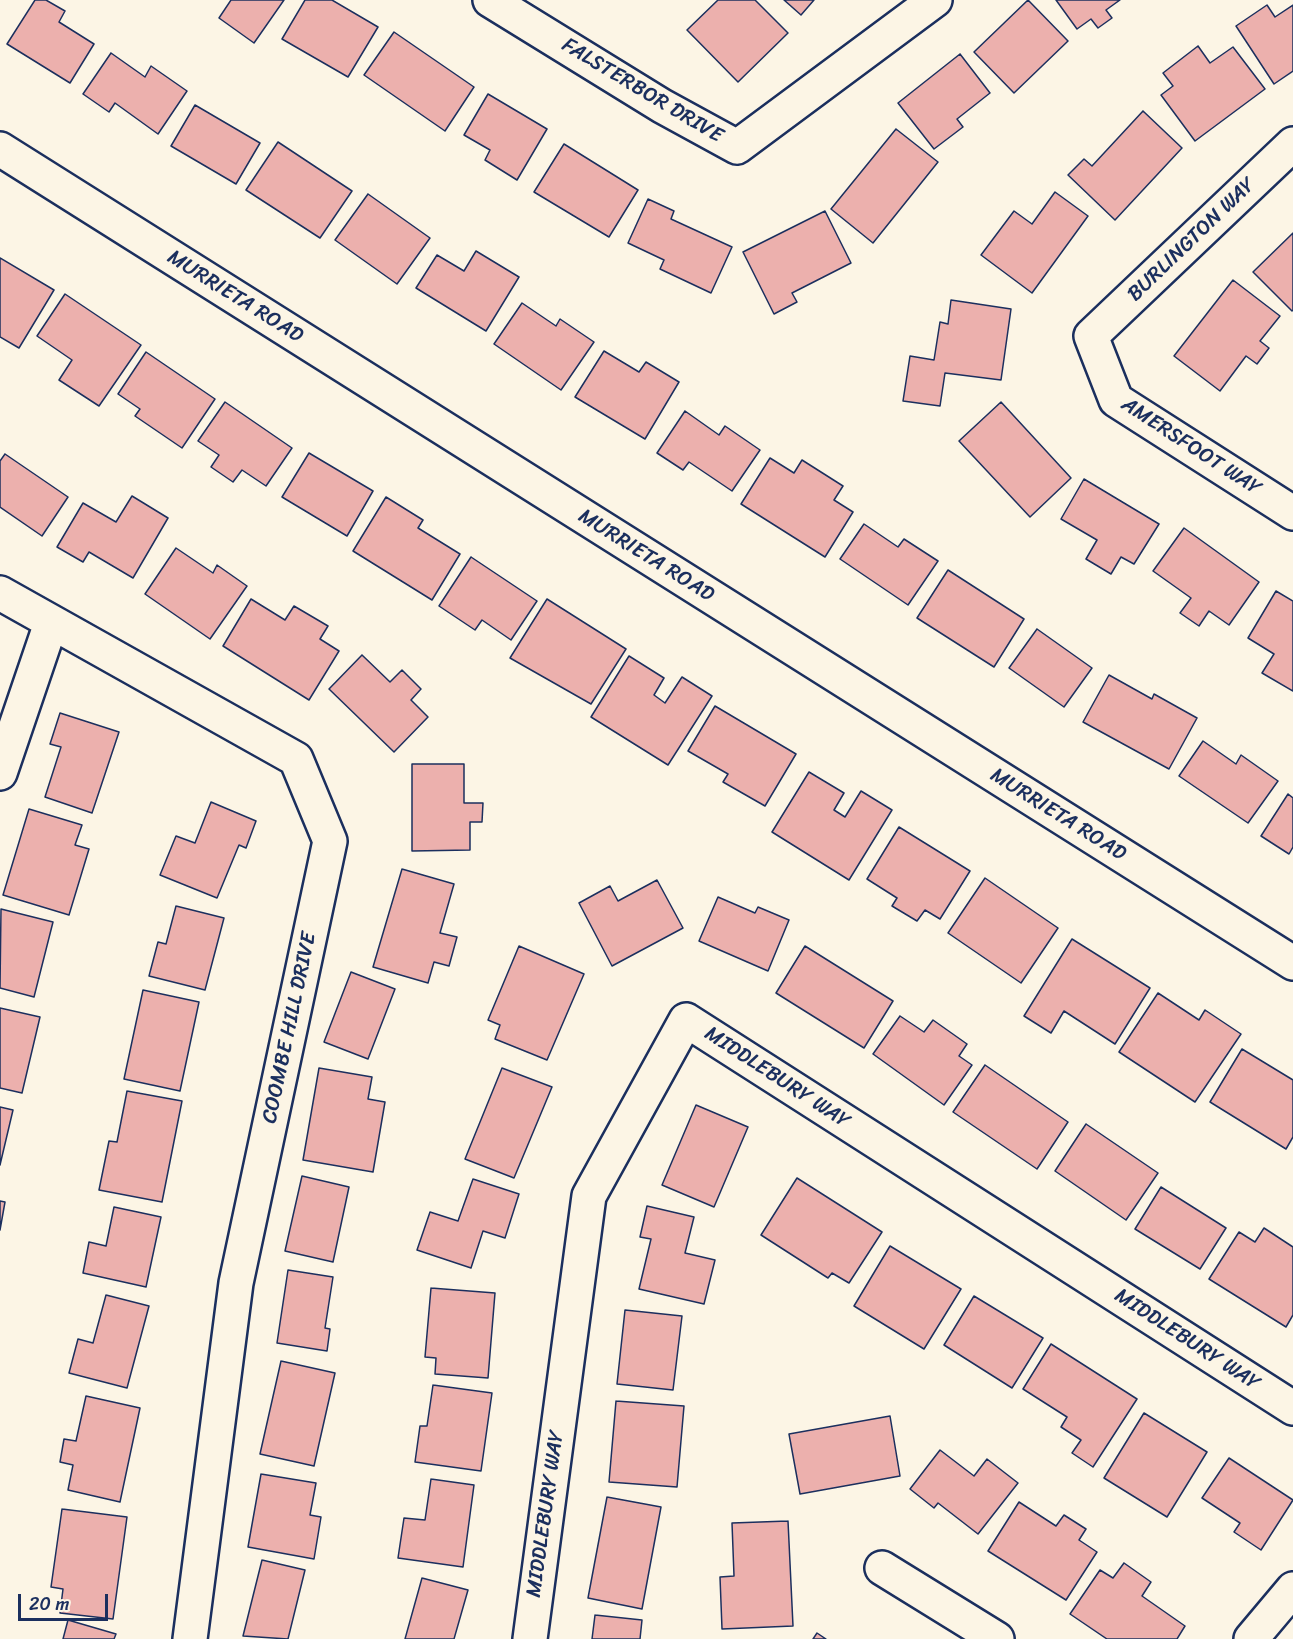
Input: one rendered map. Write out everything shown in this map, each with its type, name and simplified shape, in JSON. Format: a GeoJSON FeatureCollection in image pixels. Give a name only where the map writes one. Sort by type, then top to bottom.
{"type":"FeatureCollection","features":[{"type":"Feature","properties":{"kind":"street","name":"FALSTERBOR DRIVE"},"geometry":{"type":"LineString","coordinates":[[490,0],[662,106],[736,147],[935,0]]}},
{"type":"Feature","properties":{"kind":"street","name":"BURLINGTON WAY"},"geometry":{"type":"LineString","coordinates":[[1091,336],[1293,144]]}},
{"type":"Feature","properties":{"kind":"street","name":"MURRIETA ROAD"},"geometry":{"type":"LineString","coordinates":[[0,149],[1293,963]]}},
{"type":"Feature","properties":{"kind":"street","name":"AMERSFOOT WAY"},"geometry":{"type":"LineString","coordinates":[[1091,336],[1116,400],[1293,513]]}},
{"type":"Feature","properties":{"kind":"street","name":"COOMBE HILL DRIVE"},"geometry":{"type":"LineString","coordinates":[[0,593],[296,759],[330,841],[236,1283],[190,1639]]}},
{"type":"Feature","properties":{"kind":"street"},"geometry":{"type":"LineString","coordinates":[[0,773],[51,623]]}},
{"type":"Feature","properties":{"kind":"street","name":"MIDDLEBURY WAY"},"geometry":{"type":"LineString","coordinates":[[530,1639],[589,1196],[686,1020],[1293,1407]]}},
{"type":"Feature","properties":{"kind":"street"},"geometry":{"type":"LineString","coordinates":[[882,1568],[997,1639]]}},
{"type":"Feature","properties":{"kind":"street"},"geometry":{"type":"LineString","coordinates":[[1251,1639],[1293,1589]]}},
{"type":"Feature","properties":{"kind":"building"},"geometry":{"type":"Polygon","coordinates":[[[35,0],[46,0],[65,11],[59,22],[94,44],[70,83],[7,44],[35,0]]]}},
{"type":"Feature","properties":{"kind":"building"},"geometry":{"type":"Polygon","coordinates":[[[231,0],[284,0],[254,43],[219,18],[231,0]]]}},
{"type":"Feature","properties":{"kind":"building"},"geometry":{"type":"Polygon","coordinates":[[[305,0],[332,0],[378,27],[348,77],[282,39],[305,0]]]}},
{"type":"Feature","properties":{"kind":"building"},"geometry":{"type":"Polygon","coordinates":[[[718,0],[755,0],[788,33],[738,82],[687,30],[718,0]]]}},
{"type":"Feature","properties":{"kind":"building"},"geometry":{"type":"Polygon","coordinates":[[[784,0],[814,0],[801,15],[784,0]]]}},
{"type":"Feature","properties":{"kind":"building"},"geometry":{"type":"Polygon","coordinates":[[[1028,0],[1068,41],[1014,93],[974,52],[1028,0]]]}},
{"type":"Feature","properties":{"kind":"building"},"geometry":{"type":"Polygon","coordinates":[[[1056,0],[1120,0],[1106,10],[1112,18],[1098,28],[1091,19],[1077,29],[1056,0]]]}},
{"type":"Feature","properties":{"kind":"building"},"geometry":{"type":"Polygon","coordinates":[[[1267,5],[1275,17],[1293,5],[1293,71],[1274,84],[1236,26],[1267,5]]]}},
{"type":"Feature","properties":{"kind":"building"},"geometry":{"type":"Polygon","coordinates":[[[394,32],[474,87],[445,131],[364,75],[394,32]]]}},
{"type":"Feature","properties":{"kind":"building"},"geometry":{"type":"Polygon","coordinates":[[[1198,46],[1210,63],[1233,47],[1265,89],[1195,141],[1161,95],[1173,86],[1163,73],[1198,46]]]}},
{"type":"Feature","properties":{"kind":"building"},"geometry":{"type":"Polygon","coordinates":[[[111,53],[145,77],[151,66],[187,91],[158,134],[115,103],[109,112],[83,94],[111,53]]]}},
{"type":"Feature","properties":{"kind":"building"},"geometry":{"type":"Polygon","coordinates":[[[960,54],[990,93],[957,119],[963,127],[934,149],[898,103],[960,54]]]}},
{"type":"Feature","properties":{"kind":"building"},"geometry":{"type":"Polygon","coordinates":[[[488,94],[547,129],[517,180],[485,160],[490,150],[464,135],[488,94]]]}},
{"type":"Feature","properties":{"kind":"building"},"geometry":{"type":"Polygon","coordinates":[[[195,105],[260,143],[236,184],[171,146],[195,105]]]}},
{"type":"Feature","properties":{"kind":"building"},"geometry":{"type":"Polygon","coordinates":[[[1143,111],[1182,148],[1115,220],[1068,175],[1084,159],[1092,166],[1143,111]]]}},
{"type":"Feature","properties":{"kind":"building"},"geometry":{"type":"Polygon","coordinates":[[[896,129],[938,162],[873,243],[831,209],[896,129]]]}},
{"type":"Feature","properties":{"kind":"building"},"geometry":{"type":"Polygon","coordinates":[[[278,142],[352,191],[320,238],[246,190],[278,142]]]}},
{"type":"Feature","properties":{"kind":"building"},"geometry":{"type":"Polygon","coordinates":[[[564,144],[638,190],[609,237],[534,192],[564,144]]]}},
{"type":"Feature","properties":{"kind":"building"},"geometry":{"type":"Polygon","coordinates":[[[1055,192],[1088,216],[1032,293],[981,255],[1014,211],[1032,224],[1055,192]]]}},
{"type":"Feature","properties":{"kind":"building"},"geometry":{"type":"Polygon","coordinates":[[[368,194],[430,238],[397,284],[335,240],[368,194]]]}},
{"type":"Feature","properties":{"kind":"building"},"geometry":{"type":"Polygon","coordinates":[[[648,199],[674,211],[671,219],[732,247],[711,293],[660,269],[664,260],[628,243],[648,199]]]}},
{"type":"Feature","properties":{"kind":"building"},"geometry":{"type":"Polygon","coordinates":[[[825,211],[851,263],[792,293],[797,302],[774,314],[743,252],[825,211]]]}},
{"type":"Feature","properties":{"kind":"building"},"geometry":{"type":"Polygon","coordinates":[[[1293,233],[1293,310],[1292,311],[1253,272],[1293,233]]]}},
{"type":"Feature","properties":{"kind":"building"},"geometry":{"type":"Polygon","coordinates":[[[476,251],[519,277],[486,331],[416,288],[437,255],[464,271],[476,251]]]}},
{"type":"Feature","properties":{"kind":"building"},"geometry":{"type":"Polygon","coordinates":[[[0,258],[54,290],[19,348],[0,337],[0,258]]]}},
{"type":"Feature","properties":{"kind":"building"},"geometry":{"type":"Polygon","coordinates":[[[1233,280],[1280,316],[1260,341],[1269,348],[1257,364],[1246,356],[1220,391],[1174,356],[1233,280]]]}},
{"type":"Feature","properties":{"kind":"building"},"geometry":{"type":"Polygon","coordinates":[[[65,294],[141,345],[99,406],[59,380],[72,360],[37,336],[65,294]]]}},
{"type":"Feature","properties":{"kind":"building"},"geometry":{"type":"Polygon","coordinates":[[[951,300],[1011,309],[1001,380],[945,373],[940,406],[903,401],[910,356],[934,360],[940,322],[948,324],[951,300]]]}},
{"type":"Feature","properties":{"kind":"building"},"geometry":{"type":"Polygon","coordinates":[[[522,303],[556,326],[560,319],[594,342],[561,390],[494,344],[522,303]]]}},
{"type":"Feature","properties":{"kind":"building"},"geometry":{"type":"Polygon","coordinates":[[[604,351],[639,372],[646,362],[679,382],[645,439],[575,397],[604,351]]]}},
{"type":"Feature","properties":{"kind":"building"},"geometry":{"type":"Polygon","coordinates":[[[146,352],[215,399],[182,448],[135,416],[140,409],[118,394],[146,352]]]}},
{"type":"Feature","properties":{"kind":"building"},"geometry":{"type":"Polygon","coordinates":[[[225,402],[292,448],[266,486],[242,470],[233,482],[211,467],[219,455],[198,441],[225,402]]]}},
{"type":"Feature","properties":{"kind":"building"},"geometry":{"type":"Polygon","coordinates":[[[1001,402],[1071,478],[1030,517],[959,441],[1001,402]]]}},
{"type":"Feature","properties":{"kind":"building"},"geometry":{"type":"Polygon","coordinates":[[[685,411],[719,435],[725,426],[760,450],[732,491],[689,462],[683,470],[657,453],[685,411]]]}},
{"type":"Feature","properties":{"kind":"building"},"geometry":{"type":"Polygon","coordinates":[[[309,453],[373,491],[347,536],[282,497],[309,453]]]}},
{"type":"Feature","properties":{"kind":"building"},"geometry":{"type":"Polygon","coordinates":[[[5,454],[68,497],[42,536],[0,507],[0,461],[5,454]]]}},
{"type":"Feature","properties":{"kind":"building"},"geometry":{"type":"Polygon","coordinates":[[[770,458],[794,473],[802,460],[843,486],[834,500],[853,512],[825,557],[741,504],[770,458]]]}},
{"type":"Feature","properties":{"kind":"building"},"geometry":{"type":"Polygon","coordinates":[[[1084,479],[1159,524],[1134,564],[1121,557],[1111,574],[1086,559],[1097,540],[1061,519],[1084,479]]]}},
{"type":"Feature","properties":{"kind":"building"},"geometry":{"type":"Polygon","coordinates":[[[132,496],[168,518],[133,578],[89,552],[83,562],[57,547],[83,503],[116,522],[132,496]]]}},
{"type":"Feature","properties":{"kind":"building"},"geometry":{"type":"Polygon","coordinates":[[[386,497],[423,520],[418,528],[460,554],[432,600],[353,551],[386,497]]]}},
{"type":"Feature","properties":{"kind":"building"},"geometry":{"type":"Polygon","coordinates":[[[864,524],[898,547],[904,539],[938,561],[908,605],[840,559],[864,524]]]}},
{"type":"Feature","properties":{"kind":"building"},"geometry":{"type":"Polygon","coordinates":[[[1184,528],[1259,582],[1229,625],[1209,611],[1199,626],[1180,613],[1191,598],[1153,571],[1184,528]]]}},
{"type":"Feature","properties":{"kind":"building"},"geometry":{"type":"Polygon","coordinates":[[[176,548],[213,573],[217,565],[247,586],[210,639],[145,594],[176,548]]]}},
{"type":"Feature","properties":{"kind":"building"},"geometry":{"type":"Polygon","coordinates":[[[471,557],[537,601],[511,640],[482,620],[475,630],[439,606],[471,557]]]}},
{"type":"Feature","properties":{"kind":"building"},"geometry":{"type":"Polygon","coordinates":[[[948,570],[1024,619],[994,667],[917,618],[948,570]]]}},
{"type":"Feature","properties":{"kind":"building"},"geometry":{"type":"Polygon","coordinates":[[[1276,591],[1293,601],[1293,691],[1262,673],[1274,654],[1248,638],[1276,591]]]}},
{"type":"Feature","properties":{"kind":"building"},"geometry":{"type":"Polygon","coordinates":[[[251,599],[285,620],[294,606],[328,626],[320,639],[339,651],[309,700],[223,646],[251,599]]]}},
{"type":"Feature","properties":{"kind":"building"},"geometry":{"type":"Polygon","coordinates":[[[547,599],[626,649],[591,704],[510,658],[547,599]]]}},
{"type":"Feature","properties":{"kind":"building"},"geometry":{"type":"Polygon","coordinates":[[[1037,629],[1092,668],[1064,707],[1009,668],[1037,629]]]}},
{"type":"Feature","properties":{"kind":"building"},"geometry":{"type":"Polygon","coordinates":[[[362,655],[390,682],[402,670],[421,689],[411,700],[428,717],[394,752],[329,689],[362,655]]]}},
{"type":"Feature","properties":{"kind":"building"},"geometry":{"type":"Polygon","coordinates":[[[629,656],[664,678],[654,695],[665,703],[682,677],[712,696],[668,765],[591,717],[629,656]]]}},
{"type":"Feature","properties":{"kind":"building"},"geometry":{"type":"Polygon","coordinates":[[[1109,675],[1152,699],[1154,694],[1197,718],[1169,769],[1083,722],[1109,675]]]}},
{"type":"Feature","properties":{"kind":"building"},"geometry":{"type":"Polygon","coordinates":[[[715,706],[796,754],[765,806],[723,782],[728,774],[688,751],[715,706]]]}},
{"type":"Feature","properties":{"kind":"building"},"geometry":{"type":"Polygon","coordinates":[[[60,713],[119,732],[92,813],[45,797],[61,747],[50,744],[60,713]]]}},
{"type":"Feature","properties":{"kind":"building"},"geometry":{"type":"Polygon","coordinates":[[[1203,741],[1236,764],[1241,755],[1278,781],[1248,823],[1179,776],[1203,741]]]}},
{"type":"Feature","properties":{"kind":"building"},"geometry":{"type":"Polygon","coordinates":[[[412,764],[464,764],[464,803],[483,803],[482,822],[470,822],[470,850],[412,851],[412,764]]]}},
{"type":"Feature","properties":{"kind":"building"},"geometry":{"type":"Polygon","coordinates":[[[809,772],[844,793],[834,810],[845,817],[861,791],[892,810],[849,880],[772,832],[809,772]]]}},
{"type":"Feature","properties":{"kind":"building"},"geometry":{"type":"Polygon","coordinates":[[[1288,794],[1293,798],[1293,847],[1289,854],[1261,836],[1288,794]]]}},
{"type":"Feature","properties":{"kind":"building"},"geometry":{"type":"Polygon","coordinates":[[[211,802],[256,821],[246,848],[239,845],[217,898],[160,875],[176,836],[195,843],[211,802]]]}},
{"type":"Feature","properties":{"kind":"building"},"geometry":{"type":"Polygon","coordinates":[[[29,809],[82,825],[75,845],[89,849],[69,915],[3,895],[29,809]]]}},
{"type":"Feature","properties":{"kind":"building"},"geometry":{"type":"Polygon","coordinates":[[[899,827],[970,871],[940,919],[925,910],[917,921],[892,906],[897,898],[867,879],[899,827]]]}},
{"type":"Feature","properties":{"kind":"building"},"geometry":{"type":"Polygon","coordinates":[[[402,869],[454,884],[440,933],[457,937],[449,966],[434,962],[428,983],[373,967],[402,869]]]}},
{"type":"Feature","properties":{"kind":"building"},"geometry":{"type":"Polygon","coordinates":[[[985,878],[1058,928],[1021,983],[948,933],[985,878]]]}},
{"type":"Feature","properties":{"kind":"building"},"geometry":{"type":"Polygon","coordinates":[[[657,880],[683,928],[612,966],[579,903],[610,886],[618,901],[657,880]]]}},
{"type":"Feature","properties":{"kind":"building"},"geometry":{"type":"Polygon","coordinates":[[[718,897],[755,913],[758,907],[789,920],[768,971],[699,941],[718,897]]]}},
{"type":"Feature","properties":{"kind":"building"},"geometry":{"type":"Polygon","coordinates":[[[176,906],[224,918],[205,990],[149,976],[158,942],[166,944],[176,906]]]}},
{"type":"Feature","properties":{"kind":"building"},"geometry":{"type":"Polygon","coordinates":[[[1,909],[53,922],[34,997],[0,988],[1,909]]]}},
{"type":"Feature","properties":{"kind":"building"},"geometry":{"type":"Polygon","coordinates":[[[1072,939],[1150,988],[1115,1044],[1064,1011],[1051,1033],[1024,1016],[1072,939]]]}},
{"type":"Feature","properties":{"kind":"building"},"geometry":{"type":"Polygon","coordinates":[[[519,946],[584,974],[547,1060],[495,1039],[500,1025],[488,1020],[519,946]]]}},
{"type":"Feature","properties":{"kind":"building"},"geometry":{"type":"Polygon","coordinates":[[[805,946],[893,1001],[864,1048],[776,993],[805,946]]]}},
{"type":"Feature","properties":{"kind":"building"},"geometry":{"type":"Polygon","coordinates":[[[351,972],[395,989],[368,1059],[324,1042],[351,972]]]}},
{"type":"Feature","properties":{"kind":"building"},"geometry":{"type":"Polygon","coordinates":[[[143,990],[199,1002],[180,1091],[124,1079],[143,990]]]}},
{"type":"Feature","properties":{"kind":"building"},"geometry":{"type":"Polygon","coordinates":[[[1158,993],[1199,1020],[1205,1010],[1241,1034],[1195,1102],[1119,1052],[1158,993]]]}},
{"type":"Feature","properties":{"kind":"building"},"geometry":{"type":"Polygon","coordinates":[[[0,1008],[40,1017],[22,1093],[0,1088],[0,1008]]]}},
{"type":"Feature","properties":{"kind":"building"},"geometry":{"type":"Polygon","coordinates":[[[900,1016],[924,1032],[933,1020],[967,1044],[959,1056],[972,1065],[944,1105],[873,1054],[900,1016]]]}},
{"type":"Feature","properties":{"kind":"building"},"geometry":{"type":"Polygon","coordinates":[[[1242,1049],[1293,1080],[1293,1137],[1286,1149],[1210,1102],[1242,1049]]]}},
{"type":"Feature","properties":{"kind":"building"},"geometry":{"type":"Polygon","coordinates":[[[985,1065],[1068,1122],[1037,1169],[953,1112],[985,1065]]]}},
{"type":"Feature","properties":{"kind":"building"},"geometry":{"type":"Polygon","coordinates":[[[319,1068],[372,1077],[368,1099],[385,1102],[373,1172],[303,1160],[319,1068]]]}},
{"type":"Feature","properties":{"kind":"building"},"geometry":{"type":"Polygon","coordinates":[[[502,1068],[552,1087],[514,1178],[465,1159],[502,1068]]]}},
{"type":"Feature","properties":{"kind":"building"},"geometry":{"type":"Polygon","coordinates":[[[127,1091],[182,1101],[162,1202],[99,1190],[109,1141],[117,1142],[127,1091]]]}},
{"type":"Feature","properties":{"kind":"building"},"geometry":{"type":"Polygon","coordinates":[[[696,1105],[748,1127],[714,1207],[662,1185],[696,1105]]]}},
{"type":"Feature","properties":{"kind":"building"},"geometry":{"type":"Polygon","coordinates":[[[0,1107],[13,1110],[0,1165],[0,1107]]]}},
{"type":"Feature","properties":{"kind":"building"},"geometry":{"type":"Polygon","coordinates":[[[1086,1124],[1158,1173],[1126,1220],[1055,1171],[1086,1124]]]}},
{"type":"Feature","properties":{"kind":"building"},"geometry":{"type":"Polygon","coordinates":[[[302,1176],[349,1187],[333,1262],[285,1251],[302,1176]]]}},
{"type":"Feature","properties":{"kind":"building"},"geometry":{"type":"Polygon","coordinates":[[[797,1178],[882,1232],[849,1283],[832,1273],[828,1278],[761,1235],[797,1178]]]}},
{"type":"Feature","properties":{"kind":"building"},"geometry":{"type":"Polygon","coordinates":[[[473,1179],[519,1194],[505,1238],[483,1231],[471,1268],[417,1250],[430,1212],[458,1221],[473,1179]]]}},
{"type":"Feature","properties":{"kind":"building"},"geometry":{"type":"Polygon","coordinates":[[[1161,1187],[1226,1228],[1200,1269],[1135,1229],[1161,1187]]]}},
{"type":"Feature","properties":{"kind":"building"},"geometry":{"type":"Polygon","coordinates":[[[0,1201],[5,1202],[0,1230],[0,1201]]]}},
{"type":"Feature","properties":{"kind":"building"},"geometry":{"type":"Polygon","coordinates":[[[647,1206],[694,1217],[685,1253],[715,1260],[704,1304],[639,1289],[651,1239],[640,1237],[647,1206]]]}},
{"type":"Feature","properties":{"kind":"building"},"geometry":{"type":"Polygon","coordinates":[[[114,1207],[161,1217],[146,1287],[83,1273],[89,1242],[106,1246],[114,1207]]]}},
{"type":"Feature","properties":{"kind":"building"},"geometry":{"type":"Polygon","coordinates":[[[1264,1228],[1293,1247],[1293,1315],[1286,1327],[1209,1279],[1239,1232],[1255,1242],[1264,1228]]]}},
{"type":"Feature","properties":{"kind":"building"},"geometry":{"type":"Polygon","coordinates":[[[890,1246],[961,1289],[924,1349],[854,1306],[890,1246]]]}},
{"type":"Feature","properties":{"kind":"building"},"geometry":{"type":"Polygon","coordinates":[[[288,1270],[333,1277],[325,1328],[330,1329],[327,1351],[277,1343],[288,1270]]]}},
{"type":"Feature","properties":{"kind":"building"},"geometry":{"type":"Polygon","coordinates":[[[431,1288],[495,1293],[488,1378],[435,1374],[436,1358],[425,1357],[431,1288]]]}},
{"type":"Feature","properties":{"kind":"building"},"geometry":{"type":"Polygon","coordinates":[[[106,1295],[149,1306],[127,1388],[69,1373],[78,1339],[93,1343],[106,1295]]]}},
{"type":"Feature","properties":{"kind":"building"},"geometry":{"type":"Polygon","coordinates":[[[974,1296],[1043,1338],[1012,1388],[944,1345],[974,1296]]]}},
{"type":"Feature","properties":{"kind":"building"},"geometry":{"type":"Polygon","coordinates":[[[625,1310],[682,1316],[673,1390],[617,1384],[625,1310]]]}},
{"type":"Feature","properties":{"kind":"building"},"geometry":{"type":"Polygon","coordinates":[[[1051,1344],[1137,1399],[1093,1467],[1072,1453],[1081,1440],[1061,1427],[1067,1417],[1023,1389],[1051,1344]]]}},
{"type":"Feature","properties":{"kind":"building"},"geometry":{"type":"Polygon","coordinates":[[[281,1361],[335,1373],[314,1466],[260,1454],[281,1361]]]}},
{"type":"Feature","properties":{"kind":"building"},"geometry":{"type":"Polygon","coordinates":[[[433,1385],[492,1393],[481,1471],[415,1462],[420,1426],[427,1426],[433,1385]]]}},
{"type":"Feature","properties":{"kind":"building"},"geometry":{"type":"Polygon","coordinates":[[[86,1396],[140,1408],[120,1502],[68,1490],[73,1465],[60,1462],[64,1439],[76,1441],[86,1396]]]}},
{"type":"Feature","properties":{"kind":"building"},"geometry":{"type":"Polygon","coordinates":[[[616,1401],[684,1406],[677,1487],[609,1482],[616,1401]]]}},
{"type":"Feature","properties":{"kind":"building"},"geometry":{"type":"Polygon","coordinates":[[[1144,1413],[1207,1452],[1167,1517],[1104,1478],[1144,1413]]]}},
{"type":"Feature","properties":{"kind":"building"},"geometry":{"type":"Polygon","coordinates":[[[890,1416],[900,1476],[800,1494],[789,1434],[890,1416]]]}},
{"type":"Feature","properties":{"kind":"building"},"geometry":{"type":"Polygon","coordinates":[[[940,1450],[974,1476],[987,1459],[1018,1483],[978,1534],[938,1503],[934,1508],[910,1489],[940,1450]]]}},
{"type":"Feature","properties":{"kind":"building"},"geometry":{"type":"Polygon","coordinates":[[[1229,1458],[1293,1500],[1261,1550],[1234,1532],[1240,1523],[1202,1498],[1229,1458]]]}},
{"type":"Feature","properties":{"kind":"building"},"geometry":{"type":"Polygon","coordinates":[[[261,1474],[316,1483],[310,1515],[321,1517],[314,1559],[248,1547],[261,1474]]]}},
{"type":"Feature","properties":{"kind":"building"},"geometry":{"type":"Polygon","coordinates":[[[431,1479],[474,1485],[463,1567],[398,1558],[404,1518],[425,1520],[431,1479]]]}},
{"type":"Feature","properties":{"kind":"building"},"geometry":{"type":"Polygon","coordinates":[[[607,1497],[661,1507],[642,1609],[588,1598],[607,1497]]]}},
{"type":"Feature","properties":{"kind":"building"},"geometry":{"type":"Polygon","coordinates":[[[1019,1502],[1056,1526],[1064,1515],[1086,1529],[1079,1540],[1097,1552],[1066,1600],[988,1551],[1019,1502]]]}},
{"type":"Feature","properties":{"kind":"building"},"geometry":{"type":"Polygon","coordinates":[[[62,1509],[127,1517],[113,1619],[60,1613],[63,1589],[51,1587],[62,1509]]]}},
{"type":"Feature","properties":{"kind":"building"},"geometry":{"type":"Polygon","coordinates":[[[788,1521],[793,1626],[722,1629],[720,1577],[734,1576],[732,1523],[788,1521]]]}},
{"type":"Feature","properties":{"kind":"building"},"geometry":{"type":"Polygon","coordinates":[[[262,1560],[305,1570],[288,1639],[243,1636],[262,1560]]]}},
{"type":"Feature","properties":{"kind":"building"},"geometry":{"type":"Polygon","coordinates":[[[1124,1563],[1151,1582],[1142,1596],[1185,1626],[1177,1639],[1107,1639],[1070,1614],[1100,1570],[1113,1578],[1124,1563]]]}},
{"type":"Feature","properties":{"kind":"building"},"geometry":{"type":"Polygon","coordinates":[[[422,1578],[468,1590],[454,1639],[405,1639],[422,1578]]]}},
{"type":"Feature","properties":{"kind":"building"},"geometry":{"type":"Polygon","coordinates":[[[595,1615],[642,1620],[640,1639],[592,1639],[595,1615]]]}},
{"type":"Feature","properties":{"kind":"building"},"geometry":{"type":"Polygon","coordinates":[[[68,1620],[116,1634],[114,1639],[63,1639],[68,1620]]]}},
{"type":"Feature","properties":{"kind":"building"},"geometry":{"type":"Polygon","coordinates":[[[817,1633],[826,1639],[813,1639],[817,1633]]]}}]}
